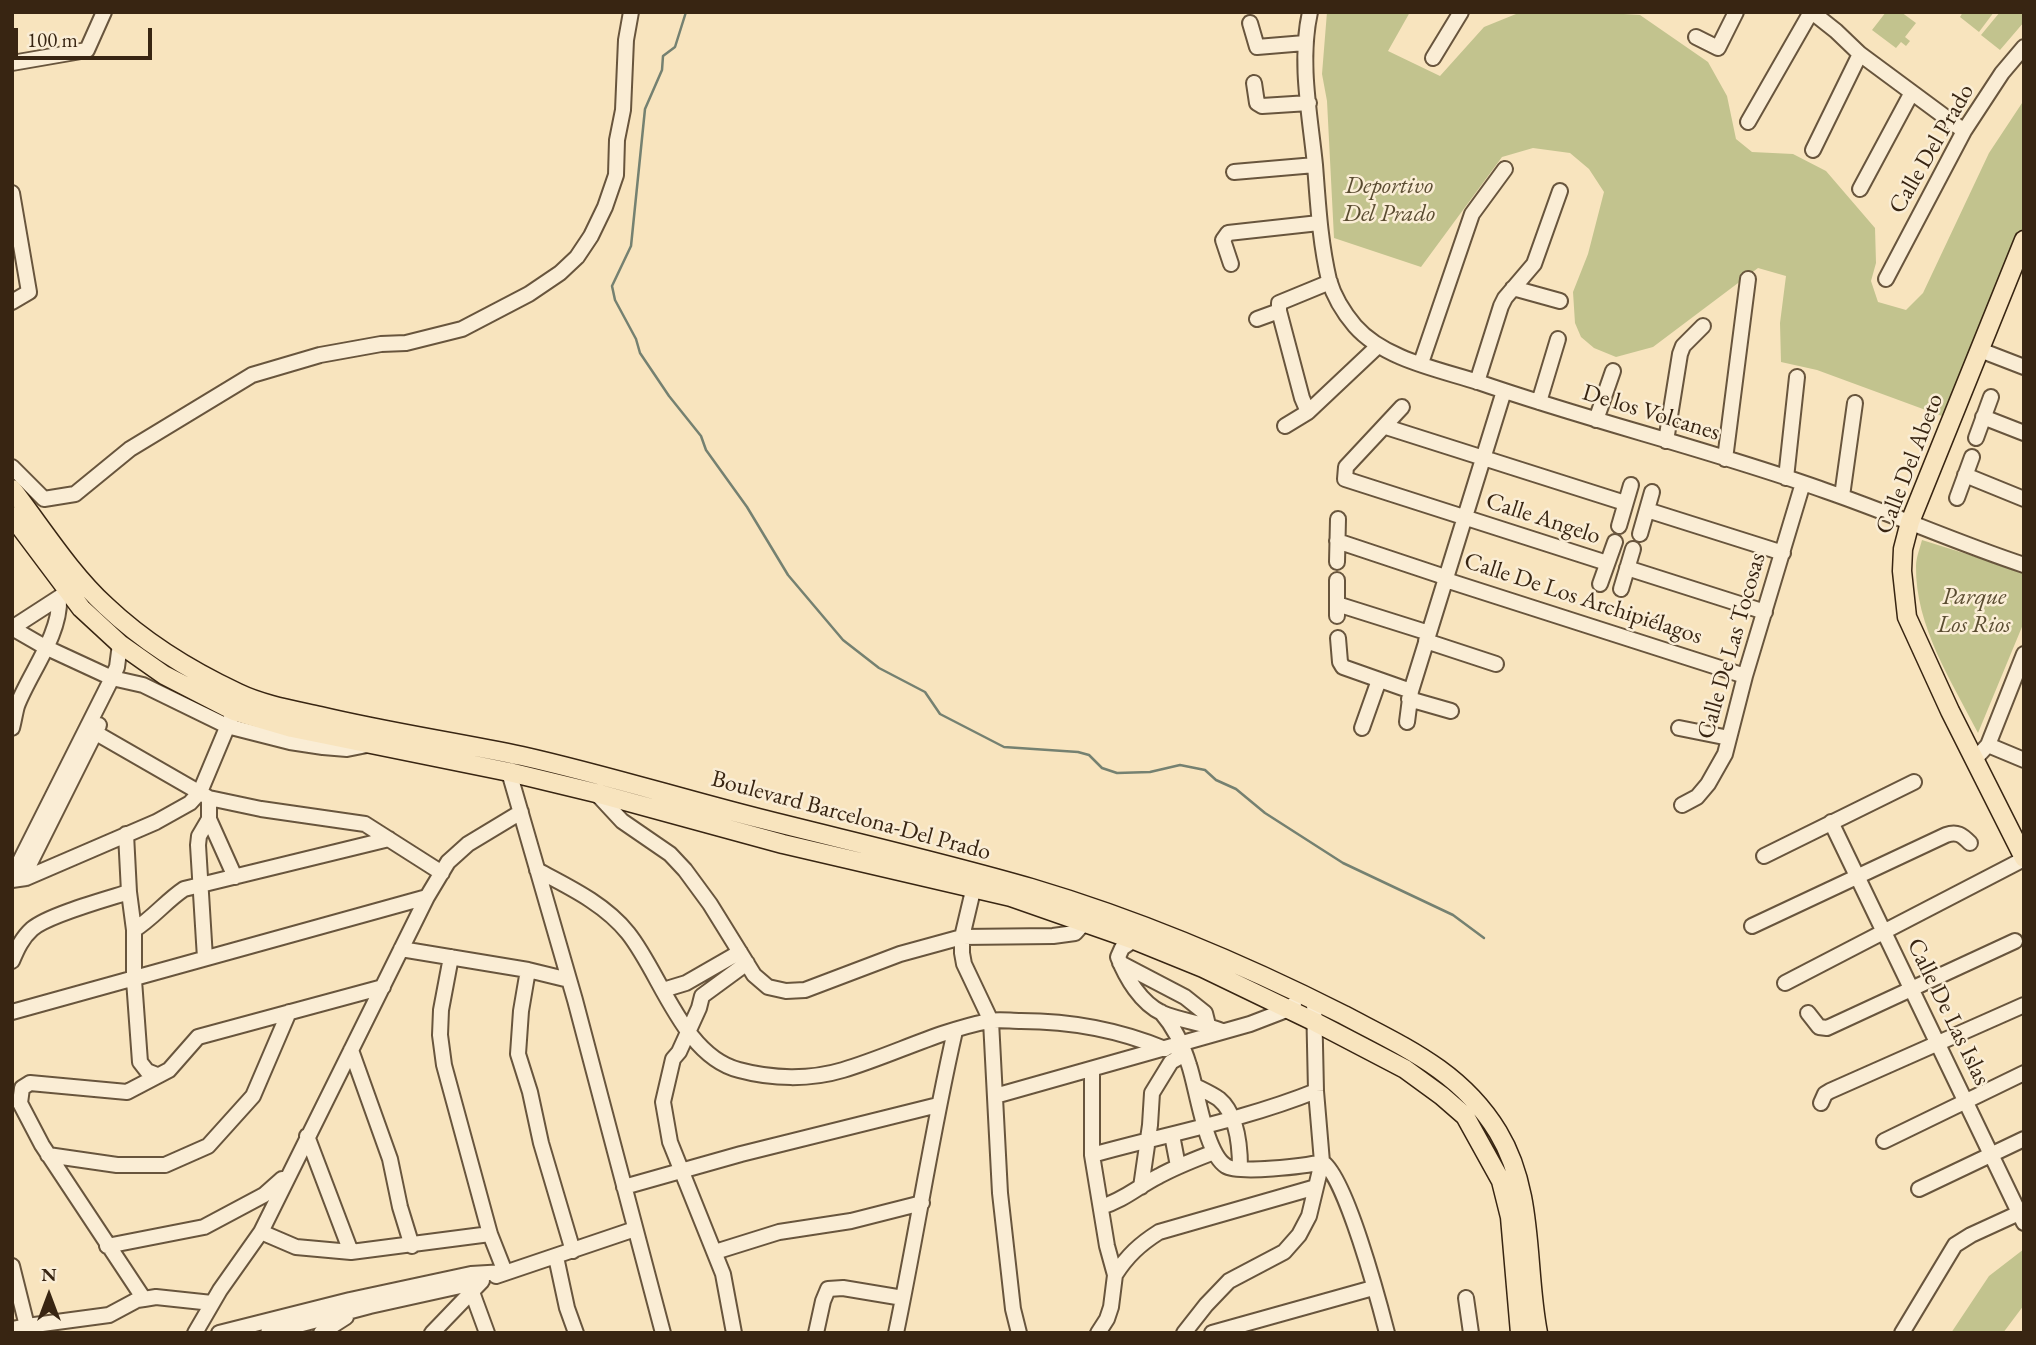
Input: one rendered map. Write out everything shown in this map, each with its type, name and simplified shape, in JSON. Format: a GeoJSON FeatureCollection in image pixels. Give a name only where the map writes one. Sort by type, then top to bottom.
{"type":"FeatureCollection","features":[{"type":"Feature","properties":{"kind":"main road","name":"Calle Del Abeto"},"geometry":{"type":"LineString","coordinates":[[2024,240],[1910,522],[1903,549],[1902,571],[1906,617],[2024,859]]}},
{"type":"Feature","properties":{"kind":"main road","name":"Boulevard Barcelona-Del Prado"},"geometry":{"type":"LineString","coordinates":[[12,489],[63,595],[120,644],[231,718],[509,772],[631,802],[783,845],[975,881],[1031,888],[1140,924],[1227,958],[1434,1063],[1461,1087],[1498,1132],[1516,1168],[1528,1235],[1538,1333]]}},
{"type":"Feature","properties":{"kind":"main road","name":"Boulevard Barcelona-Del Prado"},"geometry":{"type":"LineString","coordinates":[[12,516],[33,529],[103,604],[136,632],[173,658],[244,696],[338,721],[600,774],[975,881],[1011,897],[1134,940],[1203,968],[1405,1069],[1465,1116],[1501,1181],[1510,1217],[1520,1333]]}},
{"type":"Feature","properties":{"kind":"main road"},"geometry":{"type":"LineString","coordinates":[[1517,1312],[1535,1315]]}},
{"type":"Feature","properties":{"kind":"street"},"geometry":{"type":"LineString","coordinates":[[12,63],[86,50],[104,12]]}},
{"type":"Feature","properties":{"kind":"street"},"geometry":{"type":"LineString","coordinates":[[12,467],[44,499],[75,494],[130,449],[252,375],[320,355],[381,344],[406,343],[462,329],[529,294],[560,273],[577,257],[591,236],[605,208],[616,175],[617,140],[623,110],[626,40],[631,12]]}},
{"type":"Feature","properties":{"kind":"street","name":"De los Volcanes"},"geometry":{"type":"LineString","coordinates":[[1310,12],[1305,43],[1309,103],[1320,223],[1330,282],[1344,311],[1356,327],[1378,345],[1421,363],[1504,391],[1842,496],[1967,546],[2024,565]]}},
{"type":"Feature","properties":{"kind":"street"},"geometry":{"type":"LineString","coordinates":[[1433,58],[1455,26],[1461,12]]}},
{"type":"Feature","properties":{"kind":"street"},"geometry":{"type":"LineString","coordinates":[[1696,37],[1718,48],[1735,12]]}},
{"type":"Feature","properties":{"kind":"street"},"geometry":{"type":"LineString","coordinates":[[1748,122],[1811,12],[1860,54],[1964,131]]}},
{"type":"Feature","properties":{"kind":"street"},"geometry":{"type":"LineString","coordinates":[[1250,23],[1257,47],[1305,43]]}},
{"type":"Feature","properties":{"kind":"street","name":"Calle Del Prado"},"geometry":{"type":"LineString","coordinates":[[1886,279],[1964,131],[2002,73],[2024,47]]}},
{"type":"Feature","properties":{"kind":"street"},"geometry":{"type":"LineString","coordinates":[[1813,150],[1860,54]]}},
{"type":"Feature","properties":{"kind":"street"},"geometry":{"type":"LineString","coordinates":[[1254,83],[1256,100],[1262,106],[1309,103]]}},
{"type":"Feature","properties":{"kind":"street"},"geometry":{"type":"LineString","coordinates":[[1860,189],[1912,94]]}},
{"type":"Feature","properties":{"kind":"street"},"geometry":{"type":"LineString","coordinates":[[1234,172],[1315,165]]}},
{"type":"Feature","properties":{"kind":"street"},"geometry":{"type":"LineString","coordinates":[[1421,363],[1472,214],[1506,169]]}},
{"type":"Feature","properties":{"kind":"street"},"geometry":{"type":"LineString","coordinates":[[1477,382],[1501,306],[1534,264],[1560,191]]}},
{"type":"Feature","properties":{"kind":"street"},"geometry":{"type":"LineString","coordinates":[[12,193],[29,292],[12,302]]}},
{"type":"Feature","properties":{"kind":"street"},"geometry":{"type":"LineString","coordinates":[[1231,264],[1223,240],[1228,233],[1320,223]]}},
{"type":"Feature","properties":{"kind":"street"},"geometry":{"type":"LineString","coordinates":[[1725,459],[1748,279]]}},
{"type":"Feature","properties":{"kind":"street"},"geometry":{"type":"LineString","coordinates":[[1257,319],[1279,307],[1284,299],[1330,282]]}},
{"type":"Feature","properties":{"kind":"street"},"geometry":{"type":"LineString","coordinates":[[1513,288],[1560,301]]}},
{"type":"Feature","properties":{"kind":"street"},"geometry":{"type":"LineString","coordinates":[[1279,307],[1308,412]]}},
{"type":"Feature","properties":{"kind":"street"},"geometry":{"type":"LineString","coordinates":[[1666,442],[1680,354],[1684,345],[1703,326]]}},
{"type":"Feature","properties":{"kind":"street"},"geometry":{"type":"LineString","coordinates":[[1539,402],[1558,340]]}},
{"type":"Feature","properties":{"kind":"street"},"geometry":{"type":"LineString","coordinates":[[1285,426],[1308,412],[1378,345]]}},
{"type":"Feature","properties":{"kind":"street"},"geometry":{"type":"LineString","coordinates":[[1980,350],[2024,368]]}},
{"type":"Feature","properties":{"kind":"street"},"geometry":{"type":"LineString","coordinates":[[1596,420],[1613,371]]}},
{"type":"Feature","properties":{"kind":"street"},"geometry":{"type":"LineString","coordinates":[[1786,478],[1797,377]]}},
{"type":"Feature","properties":{"kind":"street"},"geometry":{"type":"LineString","coordinates":[[1407,722],[1410,695],[1504,391]]}},
{"type":"Feature","properties":{"kind":"street"},"geometry":{"type":"LineString","coordinates":[[1976,438],[1991,397]]}},
{"type":"Feature","properties":{"kind":"street"},"geometry":{"type":"LineString","coordinates":[[1842,496],[1855,403]]}},
{"type":"Feature","properties":{"kind":"street"},"geometry":{"type":"LineString","coordinates":[[1402,407],[1386,427],[1625,503]]}},
{"type":"Feature","properties":{"kind":"street"},"geometry":{"type":"LineString","coordinates":[[1983,417],[2024,433]]}},
{"type":"Feature","properties":{"kind":"street","name":"Calle Angelo"},"geometry":{"type":"LineString","coordinates":[[1386,427],[1346,467],[1344,473],[1348,482],[1607,563]]}},
{"type":"Feature","properties":{"kind":"street"},"geometry":{"type":"LineString","coordinates":[[1957,498],[1972,457]]}},
{"type":"Feature","properties":{"kind":"street"},"geometry":{"type":"LineString","coordinates":[[1965,475],[2024,499]]}},
{"type":"Feature","properties":{"kind":"street","name":"Calle De Las Tocosas"},"geometry":{"type":"LineString","coordinates":[[1682,805],[1697,797],[1709,784],[1726,754],[1745,677],[1803,484]]}},
{"type":"Feature","properties":{"kind":"street"},"geometry":{"type":"LineString","coordinates":[[1619,526],[1631,485]]}},
{"type":"Feature","properties":{"kind":"street"},"geometry":{"type":"LineString","coordinates":[[1640,534],[1652,492]]}},
{"type":"Feature","properties":{"kind":"street"},"geometry":{"type":"LineString","coordinates":[[1647,510],[1783,553]]}},
{"type":"Feature","properties":{"kind":"street"},"geometry":{"type":"LineString","coordinates":[[1337,562],[1338,519]]}},
{"type":"Feature","properties":{"kind":"street","name":"Calle De Los Archipiélagos"},"geometry":{"type":"LineString","coordinates":[[1338,541],[1745,677]]}},
{"type":"Feature","properties":{"kind":"street"},"geometry":{"type":"LineString","coordinates":[[1600,584],[1615,542]]}},
{"type":"Feature","properties":{"kind":"street"},"geometry":{"type":"LineString","coordinates":[[1621,589],[1633,549]]}},
{"type":"Feature","properties":{"kind":"street"},"geometry":{"type":"LineString","coordinates":[[1627,568],[1765,612]]}},
{"type":"Feature","properties":{"kind":"street"},"geometry":{"type":"LineString","coordinates":[[1336,580],[1337,610],[1428,637],[1496,664]]}},
{"type":"Feature","properties":{"kind":"street"},"geometry":{"type":"LineString","coordinates":[[63,595],[12,628],[45,647],[231,718],[205,795],[209,819],[235,877]]}},
{"type":"Feature","properties":{"kind":"street"},"geometry":{"type":"LineString","coordinates":[[12,728],[14,711],[45,647],[63,595]]}},
{"type":"Feature","properties":{"kind":"street"},"geometry":{"type":"LineString","coordinates":[[1338,638],[1340,662],[1343,667],[1451,711]]}},
{"type":"Feature","properties":{"kind":"street"},"geometry":{"type":"LineString","coordinates":[[17,878],[28,867],[96,733],[116,675],[120,644]]}},
{"type":"Feature","properties":{"kind":"street"},"geometry":{"type":"LineString","coordinates":[[1975,759],[1988,745],[2024,654]]}},
{"type":"Feature","properties":{"kind":"street"},"geometry":{"type":"LineString","coordinates":[[17,878],[116,675]]}},
{"type":"Feature","properties":{"kind":"street"},"geometry":{"type":"LineString","coordinates":[[1362,728],[1379,680]]}},
{"type":"Feature","properties":{"kind":"street"},"geometry":{"type":"LineString","coordinates":[[2010,690],[2024,696]]}},
{"type":"Feature","properties":{"kind":"street"},"geometry":{"type":"LineString","coordinates":[[1679,728],[1728,738]]}},
{"type":"Feature","properties":{"kind":"street"},"geometry":{"type":"LineString","coordinates":[[96,733],[205,795],[365,824],[442,873]]}},
{"type":"Feature","properties":{"kind":"street"},"geometry":{"type":"LineString","coordinates":[[1988,745],[2024,760]]}},
{"type":"Feature","properties":{"kind":"street"},"geometry":{"type":"LineString","coordinates":[[509,772],[569,980],[663,1333]]}},
{"type":"Feature","properties":{"kind":"street"},"geometry":{"type":"LineString","coordinates":[[1764,856],[1913,782]]}},
{"type":"Feature","properties":{"kind":"street"},"geometry":{"type":"LineString","coordinates":[[596,793],[622,821],[670,854],[685,870],[710,904],[754,975],[768,987],[786,991],[805,990],[900,954],[962,937],[1053,936],[1074,933],[1084,922]]}},
{"type":"Feature","properties":{"kind":"street"},"geometry":{"type":"LineString","coordinates":[[17,878],[156,822],[205,795]]}},
{"type":"Feature","properties":{"kind":"street"},"geometry":{"type":"LineString","coordinates":[[622,821],[631,802]]}},
{"type":"Feature","properties":{"kind":"street"},"geometry":{"type":"LineString","coordinates":[[195,1333],[212,1303],[261,1232],[427,897],[448,862],[468,844],[521,812]]}},
{"type":"Feature","properties":{"kind":"street"},"geometry":{"type":"LineString","coordinates":[[205,958],[198,845],[199,836],[209,819]]}},
{"type":"Feature","properties":{"kind":"street","name":"Calle De Las Islas"},"geometry":{"type":"LineString","coordinates":[[1831,822],[2020,1211]]}},
{"type":"Feature","properties":{"kind":"street"},"geometry":{"type":"LineString","coordinates":[[1752,926],[1953,832],[1960,834],[1970,843]]}},
{"type":"Feature","properties":{"kind":"street"},"geometry":{"type":"LineString","coordinates":[[126,834],[134,930],[134,980],[140,1062],[147,1071],[157,1075]]}},
{"type":"Feature","properties":{"kind":"street"},"geometry":{"type":"LineString","coordinates":[[134,930],[184,889],[389,839]]}},
{"type":"Feature","properties":{"kind":"street"},"geometry":{"type":"LineString","coordinates":[[1785,983],[2024,859]]}},
{"type":"Feature","properties":{"kind":"street"},"geometry":{"type":"LineString","coordinates":[[537,870],[574,890],[612,916],[629,934],[701,1048],[737,1070],[788,1079],[842,1071],[934,1036],[991,1021],[1052,1021],[1123,1034],[1165,1049]]}},
{"type":"Feature","properties":{"kind":"street"},"geometry":{"type":"LineString","coordinates":[[975,881],[962,937],[962,953],[964,964],[991,1021],[1003,1216],[1013,1309],[1019,1333]]}},
{"type":"Feature","properties":{"kind":"street"},"geometry":{"type":"LineString","coordinates":[[12,961],[20,943],[34,927],[129,892]]}},
{"type":"Feature","properties":{"kind":"street"},"geometry":{"type":"LineString","coordinates":[[12,1012],[427,897]]}},
{"type":"Feature","properties":{"kind":"street"},"geometry":{"type":"LineString","coordinates":[[1134,940],[1119,952],[1120,963],[1132,985],[1174,1027],[1214,1152],[1227,1167],[1302,1167],[1322,1162],[1327,1164],[1342,1190],[1387,1333]]}},
{"type":"Feature","properties":{"kind":"street"},"geometry":{"type":"LineString","coordinates":[[1808,1013],[1819,1027],[1827,1028],[2015,942]]}},
{"type":"Feature","properties":{"kind":"street"},"geometry":{"type":"LineString","coordinates":[[401,949],[528,970],[569,980]]}},
{"type":"Feature","properties":{"kind":"street"},"geometry":{"type":"LineString","coordinates":[[451,957],[441,1010],[440,1035],[444,1065],[490,1234],[505,1272]]}},
{"type":"Feature","properties":{"kind":"street"},"geometry":{"type":"LineString","coordinates":[[663,990],[686,984],[743,958]]}},
{"type":"Feature","properties":{"kind":"street"},"geometry":{"type":"LineString","coordinates":[[734,1333],[723,1274],[670,1142],[663,1102],[673,1059],[699,1008],[702,996],[743,958]]}},
{"type":"Feature","properties":{"kind":"street"},"geometry":{"type":"LineString","coordinates":[[1120,963],[1185,997],[1205,1013],[1215,1028]]}},
{"type":"Feature","properties":{"kind":"street"},"geometry":{"type":"LineString","coordinates":[[528,970],[521,1011],[518,1054],[573,1251]]}},
{"type":"Feature","properties":{"kind":"street"},"geometry":{"type":"LineString","coordinates":[[20,1103],[22,1088],[30,1083],[127,1092],[169,1070],[198,1037],[383,987]]}},
{"type":"Feature","properties":{"kind":"street"},"geometry":{"type":"LineString","coordinates":[[1141,1187],[1152,1093],[1171,1062],[1183,1049],[1215,1028],[1271,1017],[1308,997],[1315,1022],[1316,1091],[1322,1162],[1309,1216],[1299,1235],[1284,1252],[1229,1281],[1184,1333]]}},
{"type":"Feature","properties":{"kind":"street"},"geometry":{"type":"LineString","coordinates":[[1821,1103],[1830,1090],[2024,1005]]}},
{"type":"Feature","properties":{"kind":"street"},"geometry":{"type":"LineString","coordinates":[[48,1155],[117,1166],[165,1166],[208,1146],[253,1096],[289,1012]]}},
{"type":"Feature","properties":{"kind":"street"},"geometry":{"type":"LineString","coordinates":[[1161,1012],[1215,1028]]}},
{"type":"Feature","properties":{"kind":"street"},"geometry":{"type":"LineString","coordinates":[[896,1333],[938,1105],[955,1031]]}},
{"type":"Feature","properties":{"kind":"street"},"geometry":{"type":"LineString","coordinates":[[995,1096],[1165,1049],[1183,1049]]}},
{"type":"Feature","properties":{"kind":"street"},"geometry":{"type":"LineString","coordinates":[[351,1050],[390,1159],[412,1246]]}},
{"type":"Feature","properties":{"kind":"street"},"geometry":{"type":"LineString","coordinates":[[1092,1069],[1092,1155],[1107,1246],[1115,1275],[1111,1307],[1098,1333]]}},
{"type":"Feature","properties":{"kind":"street"},"geometry":{"type":"LineString","coordinates":[[1884,1141],[2024,1073]]}},
{"type":"Feature","properties":{"kind":"street"},"geometry":{"type":"LineString","coordinates":[[12,1086],[48,1155],[144,1299]]}},
{"type":"Feature","properties":{"kind":"street"},"geometry":{"type":"LineString","coordinates":[[1195,1086],[1222,1101],[1232,1119],[1240,1154],[1240,1168]]}},
{"type":"Feature","properties":{"kind":"street"},"geometry":{"type":"LineString","coordinates":[[1092,1155],[1232,1119],[1316,1091]]}},
{"type":"Feature","properties":{"kind":"street"},"geometry":{"type":"LineString","coordinates":[[624,1187],[938,1105]]}},
{"type":"Feature","properties":{"kind":"street"},"geometry":{"type":"LineString","coordinates":[[1172,1135],[1178,1166]]}},
{"type":"Feature","properties":{"kind":"street"},"geometry":{"type":"LineString","coordinates":[[307,1136],[351,1252]]}},
{"type":"Feature","properties":{"kind":"street"},"geometry":{"type":"LineString","coordinates":[[1919,1189],[2024,1139]]}},
{"type":"Feature","properties":{"kind":"street"},"geometry":{"type":"LineString","coordinates":[[1101,1207],[1129,1196],[1178,1166],[1214,1152]]}},
{"type":"Feature","properties":{"kind":"street"},"geometry":{"type":"LineString","coordinates":[[107,1246],[204,1227],[264,1195],[289,1173]]}},
{"type":"Feature","properties":{"kind":"street"},"geometry":{"type":"LineString","coordinates":[[1115,1275],[1126,1258],[1159,1232],[1316,1187]]}},
{"type":"Feature","properties":{"kind":"street"},"geometry":{"type":"LineString","coordinates":[[715,1252],[779,1232],[851,1221],[922,1203]]}},
{"type":"Feature","properties":{"kind":"street"},"geometry":{"type":"LineString","coordinates":[[1902,1333],[1955,1245],[1971,1234],[2020,1211]]}},
{"type":"Feature","properties":{"kind":"street"},"geometry":{"type":"LineString","coordinates":[[268,1333],[360,1308],[477,1286],[505,1272],[556,1257],[635,1228]]}},
{"type":"Feature","properties":{"kind":"street"},"geometry":{"type":"LineString","coordinates":[[261,1232],[296,1247],[351,1252],[490,1234]]}},
{"type":"Feature","properties":{"kind":"street"},"geometry":{"type":"LineString","coordinates":[[556,1257],[567,1308],[576,1333]]}},
{"type":"Feature","properties":{"kind":"street"},"geometry":{"type":"LineString","coordinates":[[12,1266],[19,1327],[109,1315],[136,1300],[156,1297],[212,1303]]}},
{"type":"Feature","properties":{"kind":"street"},"geometry":{"type":"LineString","coordinates":[[219,1333],[350,1300],[471,1274],[505,1272]]}},
{"type":"Feature","properties":{"kind":"street"},"geometry":{"type":"LineString","coordinates":[[432,1333],[477,1286]]}},
{"type":"Feature","properties":{"kind":"street"},"geometry":{"type":"LineString","coordinates":[[477,1286],[487,1333]]}},
{"type":"Feature","properties":{"kind":"street"},"geometry":{"type":"LineString","coordinates":[[816,1333],[828,1290],[843,1287],[903,1298]]}},
{"type":"Feature","properties":{"kind":"street"},"geometry":{"type":"LineString","coordinates":[[1212,1333],[1373,1288]]}},
{"type":"Feature","properties":{"kind":"street"},"geometry":{"type":"LineString","coordinates":[[1466,1298],[1471,1333]]}},
{"type":"Feature","properties":{"kind":"street"},"geometry":{"type":"LineString","coordinates":[[321,1333],[360,1308]]}},
{"type":"Feature","properties":{"kind":"green space","name":"Deportivo Del Prado"},"geometry":{"type":"Polygon","coordinates":[[[1327,12],[1410,12],[1388,51],[1440,76],[1484,27],[1516,14],[1591,12],[1640,15],[1708,62],[1727,96],[1736,139],[1752,152],[1793,154],[1826,171],[1875,228],[1876,263],[1871,281],[1878,302],[1906,310],[1923,293],[1989,153],[2024,100],[2024,233],[1961,387],[1942,416],[1817,370],[1781,362],[1780,323],[1786,276],[1758,268],[1653,347],[1616,357],[1594,348],[1581,337],[1575,323],[1573,292],[1588,254],[1604,192],[1589,169],[1570,153],[1533,148],[1502,157],[1421,267],[1334,238],[1327,101],[1322,74],[1327,12]]]}},
{"type":"Feature","properties":{"kind":"green space"},"geometry":{"type":"Polygon","coordinates":[[[1886,12],[1901,12],[1916,23],[1905,37],[1910,41],[1906,46],[1901,42],[1896,48],[1872,30],[1886,12]]]}},
{"type":"Feature","properties":{"kind":"green space"},"geometry":{"type":"Polygon","coordinates":[[[1963,12],[1994,12],[1979,32],[1960,17],[1963,12]]]}},
{"type":"Feature","properties":{"kind":"green space"},"geometry":{"type":"Polygon","coordinates":[[[2000,12],[2024,12],[2024,22],[2000,50],[1981,35],[2000,12]]]}},
{"type":"Feature","properties":{"kind":"green space","name":"Parque Los Rios"},"geometry":{"type":"Polygon","coordinates":[[[1922,540],[2024,572],[2024,622],[1978,733],[1928,632],[1917,588],[1917,556],[1922,540]]]}},
{"type":"Feature","properties":{"kind":"green space"},"geometry":{"type":"Polygon","coordinates":[[[2024,1249],[2024,1305],[2003,1333],[1951,1333],[1989,1276],[2024,1249]]]}},
{"type":"Feature","properties":{"kind":"waterway"},"geometry":{"type":"LineString","coordinates":[[686,12],[675,47],[663,56],[662,70],[645,109],[631,246],[612,286],[615,300],[636,339],[640,353],[701,436],[706,450],[747,507],[788,575],[843,640],[879,668],[925,692],[940,714],[1004,747],[1078,752],[1089,755],[1102,768],[1117,773],[1150,772],[1180,765],[1205,770],[1216,780],[1236,789],[1265,813],[1343,863],[1453,915],[1484,938]]}}]}
